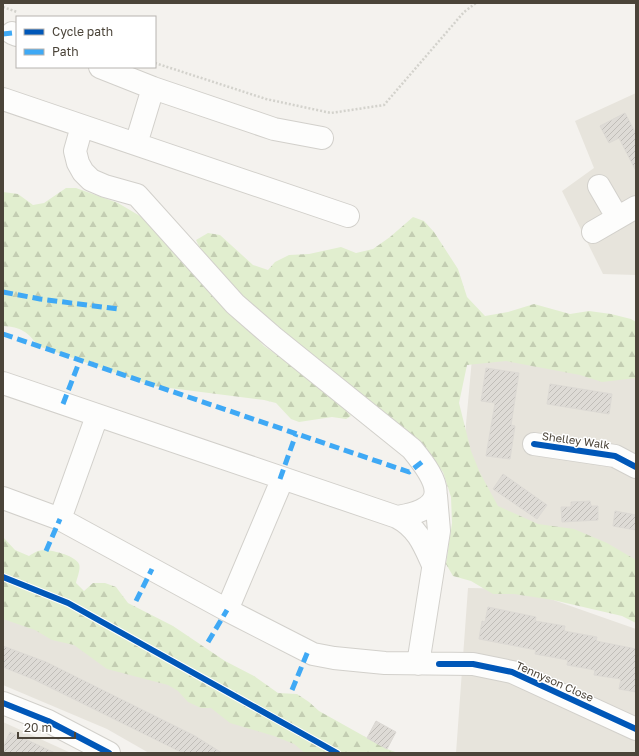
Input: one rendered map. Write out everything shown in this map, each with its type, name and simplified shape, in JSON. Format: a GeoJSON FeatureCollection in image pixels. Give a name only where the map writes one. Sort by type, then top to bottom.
{"type":"FeatureCollection","features":[{"type":"Feature","properties":{"kind":"street"},"geometry":{"type":"LineString","coordinates":[[103,68],[153,88],[274,128],[322,138]]}},
{"type":"Feature","properties":{"kind":"street"},"geometry":{"type":"LineString","coordinates":[[136,144],[153,88]]}},
{"type":"Feature","properties":{"kind":"street"},"geometry":{"type":"LineString","coordinates":[[3,99],[348,216]]}},
{"type":"Feature","properties":{"kind":"street"},"geometry":{"type":"LineString","coordinates":[[82,126],[75,151],[78,163],[83,172],[91,180],[137,194],[235,304],[273,337],[412,449],[428,469],[435,483],[439,531],[433,566],[428,664]]}},
{"type":"Feature","properties":{"kind":"street"},"geometry":{"type":"LineString","coordinates":[[599,186],[617,217]]}},
{"type":"Feature","properties":{"kind":"street"},"geometry":{"type":"LineString","coordinates":[[593,232],[636,207]]}},
{"type":"Feature","properties":{"kind":"street"},"geometry":{"type":"LineString","coordinates":[[3,383],[409,523],[417,534],[433,566]]}},
{"type":"Feature","properties":{"kind":"street"},"geometry":{"type":"LineString","coordinates":[[60,519],[98,416]]}},
{"type":"Feature","properties":{"kind":"street","name":"Shelley Walk"},"geometry":{"type":"LineString","coordinates":[[534,444],[615,456],[636,468]]}},
{"type":"Feature","properties":{"kind":"street"},"geometry":{"type":"LineString","coordinates":[[227,610],[282,480]]}},
{"type":"Feature","properties":{"kind":"street"},"geometry":{"type":"LineString","coordinates":[[397,518],[415,514],[430,506],[436,496]]}},
{"type":"Feature","properties":{"kind":"street","name":"Tennyson Close"},"geometry":{"type":"LineString","coordinates":[[3,498],[60,519],[227,610],[313,654],[334,658],[385,663],[472,664],[512,672],[636,729]]}},
{"type":"Feature","properties":{"kind":"street"},"geometry":{"type":"LineString","coordinates":[[3,703],[48,721],[109,753]]}},
{"type":"Feature","properties":{"kind":"path"},"geometry":{"type":"LineString","coordinates":[[156,63],[266,99],[331,113],[384,105],[464,12],[476,3]]}},
{"type":"Feature","properties":{"kind":"shaded area"},"geometry":{"type":"Polygon","coordinates":[[[636,93],[636,275],[603,274],[562,191],[594,168],[575,121],[636,93]]]}},
{"type":"Feature","properties":{"kind":"shaded area"},"geometry":{"type":"Polygon","coordinates":[[[474,337],[636,356],[636,569],[515,527],[461,478],[474,337]]]}},
{"type":"Feature","properties":{"kind":"shaded area"},"geometry":{"type":"Polygon","coordinates":[[[468,588],[522,589],[636,629],[636,753],[456,753],[468,588]]]}},
{"type":"Feature","properties":{"kind":"shaded area"},"geometry":{"type":"Polygon","coordinates":[[[3,602],[318,753],[149,753],[107,729],[3,685],[3,602]]]}},
{"type":"Feature","properties":{"kind":"shaded area"},"geometry":{"type":"Polygon","coordinates":[[[3,722],[71,753],[3,753],[3,722]]]}},
{"type":"Feature","properties":{"kind":"green space"},"geometry":{"type":"Polygon","coordinates":[[[66,188],[76,188],[118,203],[140,216],[160,235],[264,346],[322,386],[351,416],[346,419],[332,417],[299,422],[291,419],[276,403],[264,400],[154,386],[38,346],[24,331],[3,326],[3,192],[18,194],[33,205],[44,203],[66,188]]]}},
{"type":"Feature","properties":{"kind":"green space"},"geometry":{"type":"Polygon","coordinates":[[[413,217],[424,221],[434,232],[458,269],[467,297],[485,316],[508,312],[534,304],[570,314],[589,311],[611,314],[631,319],[636,322],[636,378],[602,382],[580,375],[506,361],[467,365],[459,403],[471,451],[480,473],[498,506],[538,524],[574,529],[607,543],[636,560],[636,623],[622,616],[553,600],[514,594],[493,594],[471,581],[453,576],[446,564],[452,523],[451,497],[443,472],[418,442],[373,403],[259,313],[233,288],[202,253],[196,240],[208,233],[220,235],[253,265],[268,270],[275,262],[289,255],[309,254],[341,247],[356,253],[373,249],[390,237],[413,217]]]}},
{"type":"Feature","properties":{"kind":"green space"},"geometry":{"type":"Polygon","coordinates":[[[3,537],[15,550],[29,556],[42,550],[67,555],[79,564],[76,583],[84,591],[93,583],[105,583],[116,587],[128,603],[173,626],[225,661],[254,676],[278,693],[297,694],[319,711],[387,749],[398,753],[305,753],[294,744],[274,736],[230,723],[211,708],[201,708],[188,702],[178,691],[168,685],[107,669],[74,645],[52,640],[35,630],[3,619],[3,537]]]}},
{"type":"Feature","properties":{"kind":"building"},"geometry":{"type":"Polygon","coordinates":[[[625,113],[636,134],[636,171],[619,138],[609,143],[600,126],[625,113]]]}},
{"type":"Feature","properties":{"kind":"building"},"geometry":{"type":"Polygon","coordinates":[[[486,368],[519,373],[511,425],[515,426],[510,459],[486,456],[495,403],[481,401],[486,368]]]}},
{"type":"Feature","properties":{"kind":"building"},"geometry":{"type":"Polygon","coordinates":[[[550,384],[612,394],[609,414],[547,404],[550,384]]]}},
{"type":"Feature","properties":{"kind":"building"},"geometry":{"type":"Polygon","coordinates":[[[503,474],[547,505],[537,519],[493,489],[503,474]]]}},
{"type":"Feature","properties":{"kind":"building"},"geometry":{"type":"Polygon","coordinates":[[[590,501],[591,506],[598,506],[598,520],[562,522],[561,507],[571,507],[571,502],[590,501]]]}},
{"type":"Feature","properties":{"kind":"building"},"geometry":{"type":"Polygon","coordinates":[[[615,511],[636,515],[636,530],[613,526],[615,511]]]}},
{"type":"Feature","properties":{"kind":"building"},"geometry":{"type":"Polygon","coordinates":[[[488,607],[536,617],[535,621],[565,626],[564,631],[597,637],[596,641],[636,649],[636,692],[619,689],[621,679],[594,675],[595,670],[567,665],[568,660],[535,654],[536,650],[479,639],[482,621],[485,622],[488,607]]]}},
{"type":"Feature","properties":{"kind":"building"},"geometry":{"type":"Polygon","coordinates":[[[3,646],[46,662],[195,736],[222,753],[183,753],[33,679],[3,667],[3,646]]]}},
{"type":"Feature","properties":{"kind":"building"},"geometry":{"type":"Polygon","coordinates":[[[376,721],[396,732],[387,749],[367,738],[376,721]]]}},
{"type":"Feature","properties":{"kind":"building"},"geometry":{"type":"Polygon","coordinates":[[[10,732],[55,753],[3,753],[3,748],[10,732]]]}},
{"type":"Feature","properties":{"kind":"marked path"},"geometry":{"type":"LineString","coordinates":[[3,34],[12,33]]}},
{"type":"Feature","properties":{"kind":"marked path"},"geometry":{"type":"LineString","coordinates":[[3,292],[40,299],[118,309]]}},
{"type":"Feature","properties":{"kind":"marked path"},"geometry":{"type":"LineString","coordinates":[[3,334],[409,472],[422,462]]}},
{"type":"Feature","properties":{"kind":"marked path"},"geometry":{"type":"LineString","coordinates":[[63,404],[80,360]]}},
{"type":"Feature","properties":{"kind":"marked path"},"geometry":{"type":"LineString","coordinates":[[280,479],[296,434]]}},
{"type":"Feature","properties":{"kind":"marked path"},"geometry":{"type":"LineString","coordinates":[[46,551],[60,519]]}},
{"type":"Feature","properties":{"kind":"marked path"},"geometry":{"type":"LineString","coordinates":[[136,601],[152,569]]}},
{"type":"Feature","properties":{"kind":"marked path"},"geometry":{"type":"LineString","coordinates":[[208,642],[227,610]]}},
{"type":"Feature","properties":{"kind":"marked path"},"geometry":{"type":"LineString","coordinates":[[292,690],[308,651]]}},
{"type":"Feature","properties":{"kind":"cycle path"},"geometry":{"type":"LineString","coordinates":[[534,444],[615,456],[636,467]]}},
{"type":"Feature","properties":{"kind":"cycle path"},"geometry":{"type":"LineString","coordinates":[[3,577],[68,603],[337,753]]}},
{"type":"Feature","properties":{"kind":"cycle path"},"geometry":{"type":"LineString","coordinates":[[439,664],[473,664],[512,672],[636,729]]}},
{"type":"Feature","properties":{"kind":"cycle path"},"geometry":{"type":"LineString","coordinates":[[3,703],[48,721],[109,753]]}}]}
